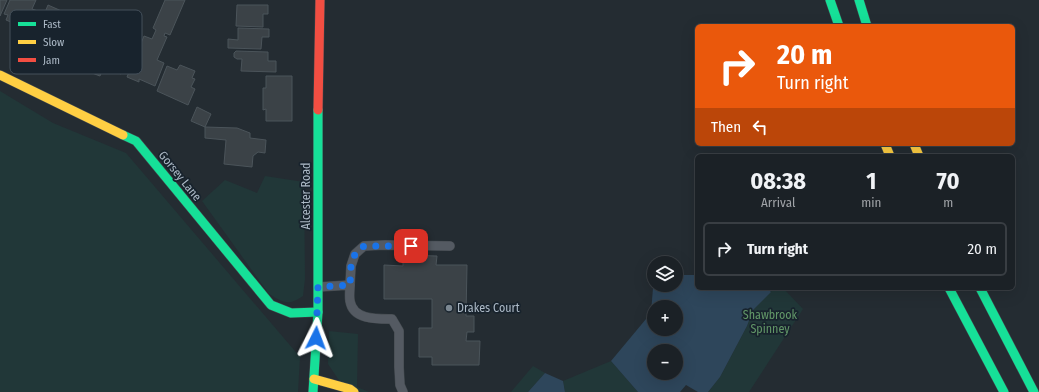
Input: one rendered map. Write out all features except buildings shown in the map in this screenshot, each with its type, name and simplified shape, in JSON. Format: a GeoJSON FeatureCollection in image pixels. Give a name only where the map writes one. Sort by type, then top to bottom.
{"type":"FeatureCollection","features":[{"type":"Feature","properties":{"kind":"main road","name":"Alcester Road"},"geometry":{"type":"LineString","coordinates":[[312,392],[318,312],[318,109],[320,0]]}},
{"type":"Feature","properties":{"kind":"main road"},"geometry":{"type":"LineString","coordinates":[[830,0],[838,24]]}},
{"type":"Feature","properties":{"kind":"main road"},"geometry":{"type":"LineString","coordinates":[[859,0],[867,24]]}},
{"type":"Feature","properties":{"kind":"main road","name":"Gorsey Lane"},"geometry":{"type":"LineString","coordinates":[[0,75],[136,141],[271,305],[290,313],[318,312]]}},
{"type":"Feature","properties":{"kind":"main road"},"geometry":{"type":"LineString","coordinates":[[950,290],[1004,392]]}},
{"type":"Feature","properties":{"kind":"main road"},"geometry":{"type":"LineString","coordinates":[[981,290],[1034,392]]}},
{"type":"Feature","properties":{"kind":"main road"},"geometry":{"type":"LineString","coordinates":[[314,379],[350,389],[354,392]]}},
{"type":"Feature","properties":{"kind":"lane"},"geometry":{"type":"LineString","coordinates":[[403,392],[400,385],[399,331],[392,319],[370,319],[356,312],[350,302],[351,266],[355,254],[364,246],[450,246]]}},
{"type":"Feature","properties":{"kind":"lane"},"geometry":{"type":"LineString","coordinates":[[318,287],[350,285]]}},
{"type":"Feature","properties":{"kind":"green space"},"geometry":{"type":"Polygon","coordinates":[[[0,91],[53,123],[126,153],[300,357],[298,392],[0,392],[0,91]]]}},
{"type":"Feature","properties":{"kind":"green space"},"geometry":{"type":"Polygon","coordinates":[[[265,176],[304,182],[305,279],[303,296],[290,302],[279,300],[269,294],[202,201],[225,180],[257,193],[265,176]]]}},
{"type":"Feature","properties":{"kind":"green space","name":"Shawbrook Spinney"},"geometry":{"type":"Polygon","coordinates":[[[772,290],[785,290],[803,309],[749,392],[708,392],[720,377],[747,326],[753,310],[772,290]]]}},
{"type":"Feature","properties":{"kind":"green space"},"geometry":{"type":"Polygon","coordinates":[[[329,331],[358,334],[357,387],[369,392],[347,392],[328,364],[329,331]]]}},
{"type":"Feature","properties":{"kind":"green space"},"geometry":{"type":"Polygon","coordinates":[[[611,361],[638,392],[565,392],[563,381],[611,361]]]}},
{"type":"Feature","properties":{"kind":"green space"},"geometry":{"type":"Polygon","coordinates":[[[533,366],[545,373],[528,392],[511,392],[533,366]]]}},
{"type":"Feature","properties":{"kind":"water"},"geometry":{"type":"Polygon","coordinates":[[[683,275],[695,275],[695,290],[769,290],[771,292],[753,310],[747,326],[720,377],[708,392],[698,392],[686,385],[680,392],[638,392],[611,361],[647,318],[647,336],[683,336],[683,300],[652,300],[653,292],[683,292],[683,275]]]}},
{"type":"Feature","properties":{"kind":"water"},"geometry":{"type":"Polygon","coordinates":[[[545,373],[563,381],[565,392],[528,392],[545,373]]]}},
{"type":"Feature","properties":{"kind":"traffic: fast"},"geometry":{"type":"LineString","coordinates":[[830,0],[838,24]]}},
{"type":"Feature","properties":{"kind":"traffic: fast"},"geometry":{"type":"LineString","coordinates":[[859,0],[866,24]]}},
{"type":"Feature","properties":{"kind":"traffic: fast"},"geometry":{"type":"LineString","coordinates":[[313,392],[318,312],[318,110]]}},
{"type":"Feature","properties":{"kind":"traffic: fast"},"geometry":{"type":"LineString","coordinates":[[123,135],[136,141],[271,305],[291,313],[318,312]]}},
{"type":"Feature","properties":{"kind":"traffic: fast"},"geometry":{"type":"LineString","coordinates":[[950,290],[1004,392]]}},
{"type":"Feature","properties":{"kind":"traffic: fast"},"geometry":{"type":"LineString","coordinates":[[981,290],[1034,392]]}},
{"type":"Feature","properties":{"kind":"traffic: slow"},"geometry":{"type":"LineString","coordinates":[[0,75],[123,135]]}},
{"type":"Feature","properties":{"kind":"traffic: slow"},"geometry":{"type":"LineString","coordinates":[[886,146],[889,154]]}},
{"type":"Feature","properties":{"kind":"traffic: slow"},"geometry":{"type":"LineString","coordinates":[[915,146],[918,154]]}},
{"type":"Feature","properties":{"kind":"traffic: slow"},"geometry":{"type":"LineString","coordinates":[[314,379],[350,389],[354,392]]}},
{"type":"Feature","properties":{"kind":"traffic: jam"},"geometry":{"type":"LineString","coordinates":[[318,110],[320,0]]}},
{"type":"Feature","properties":{"kind":"place","name":"Drakes Court"},"geometry":{"type":"Point","coordinates":[449,308]}},
{"type":"Feature","properties":{"kind":"route"},"geometry":{"type":"LineString","coordinates":[[316,338],[318,287],[350,285],[351,266],[355,254],[364,246],[411,246]]}}]}
